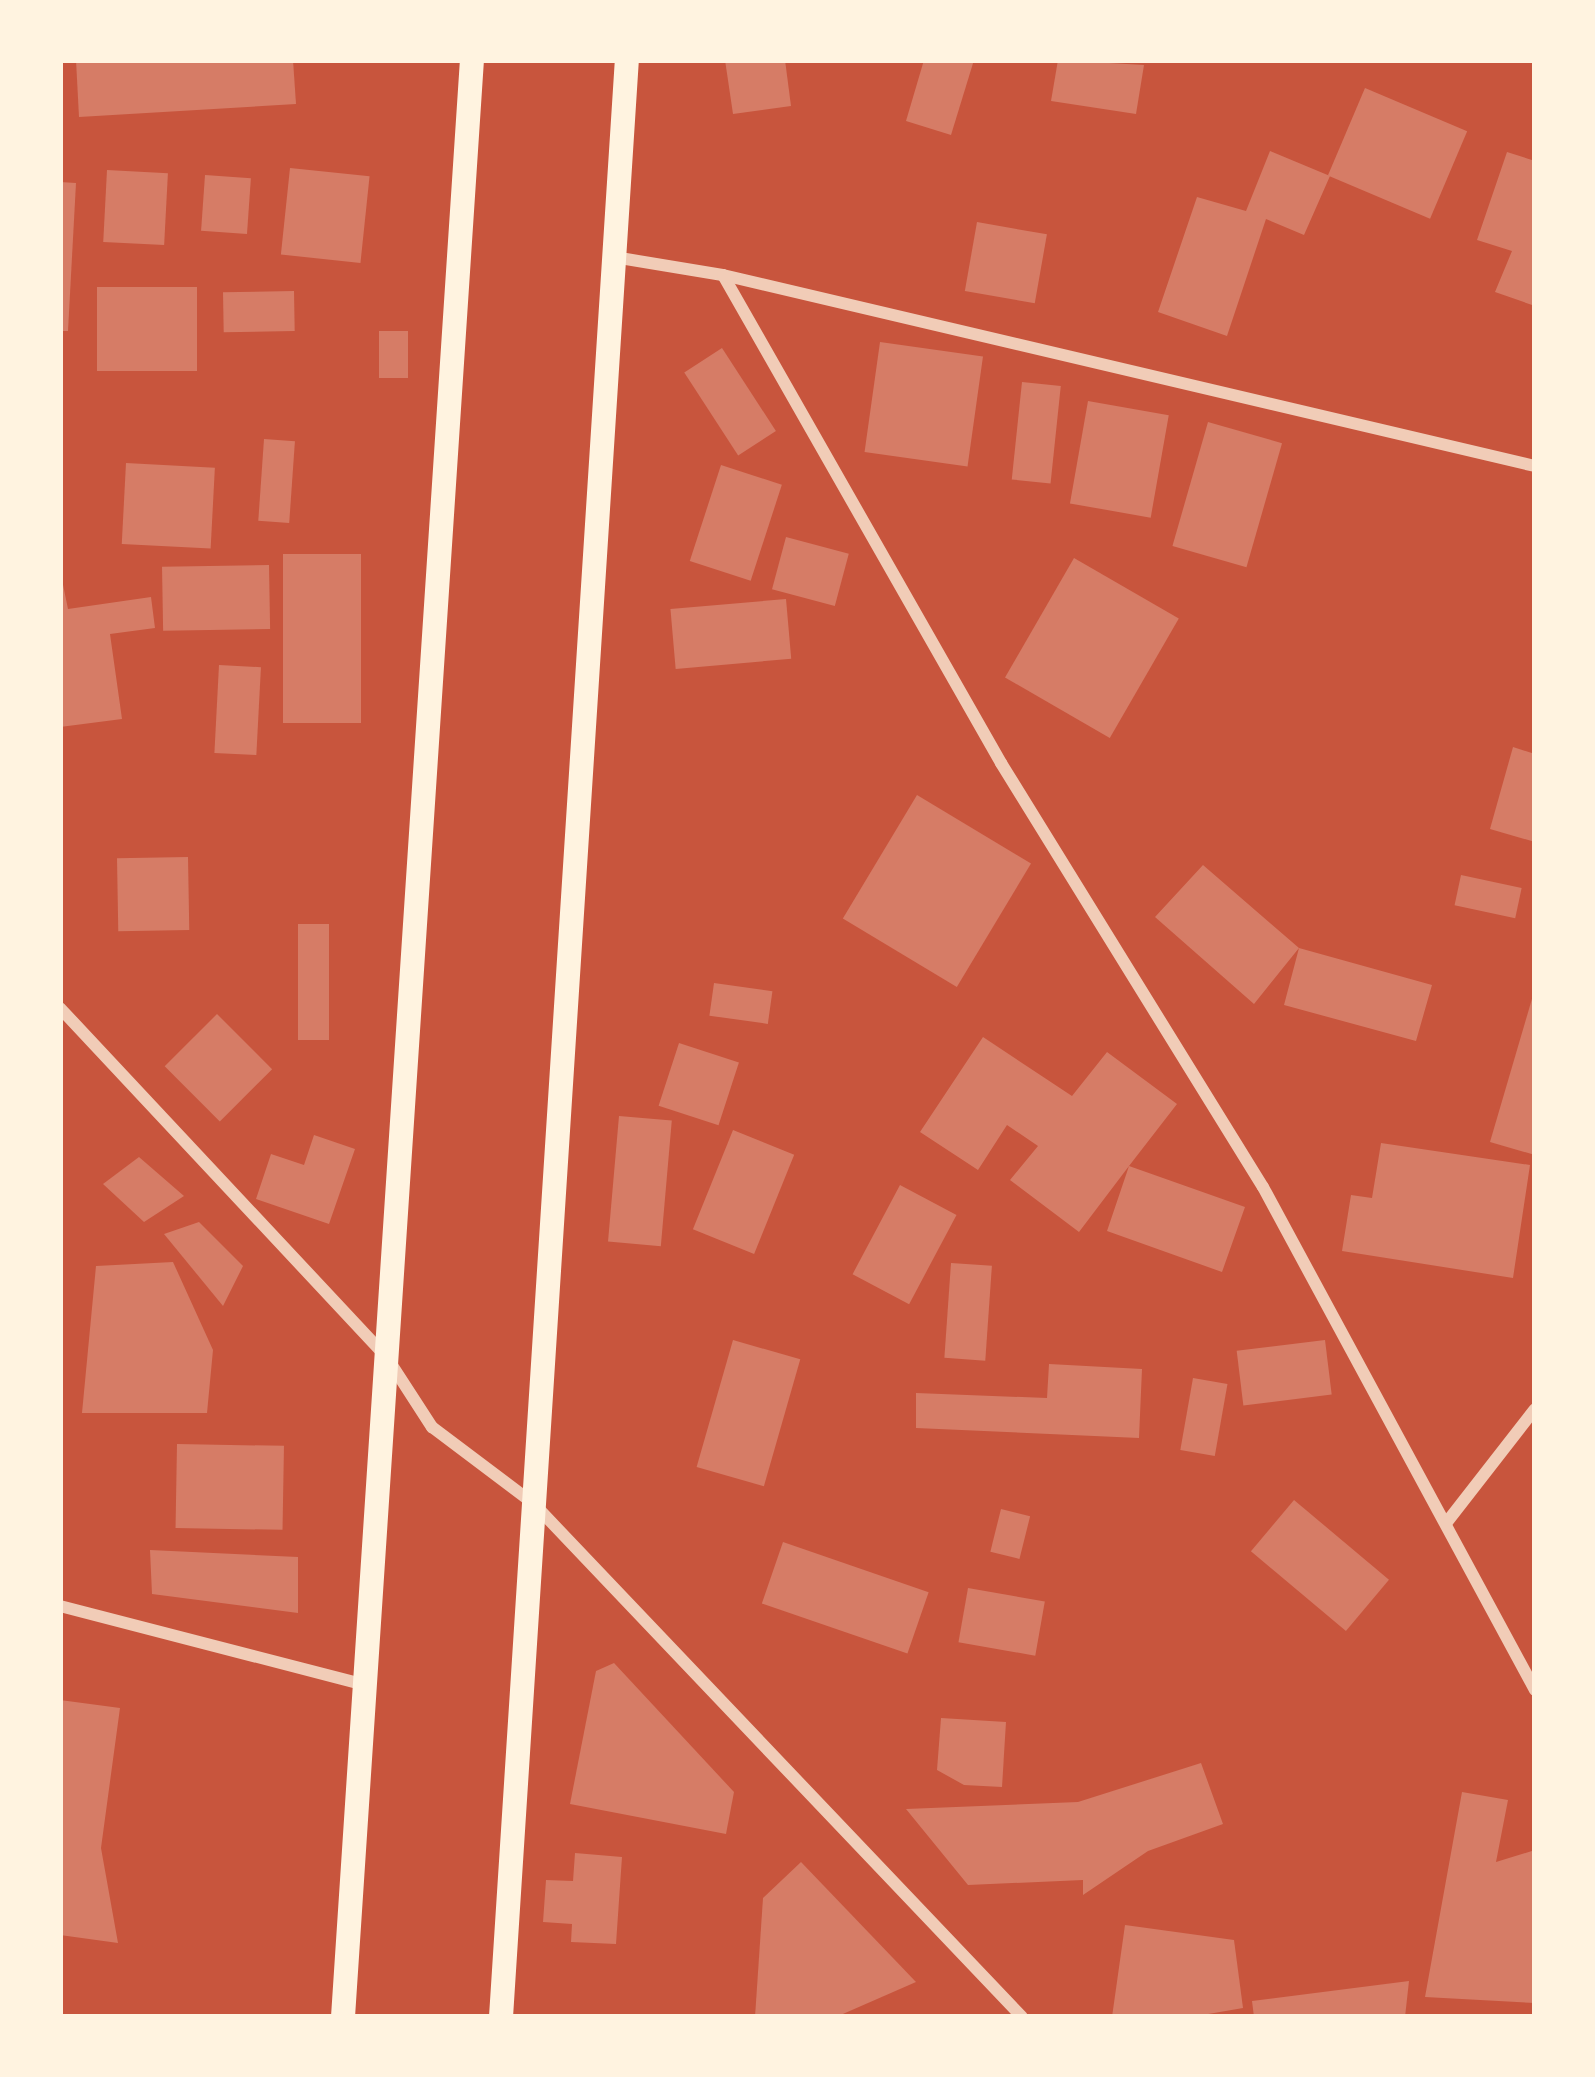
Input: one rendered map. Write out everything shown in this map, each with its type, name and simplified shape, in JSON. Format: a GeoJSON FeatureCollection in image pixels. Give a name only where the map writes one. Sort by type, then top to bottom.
{"type":"FeatureCollection","features":[{"type":"Feature","properties":{"kind":"main road"},"geometry":{"type":"LineString","coordinates":[[343,2017],[472,60]]}},
{"type":"Feature","properties":{"kind":"main road"},"geometry":{"type":"LineString","coordinates":[[501,2017],[627,60]]}},
{"type":"Feature","properties":{"kind":"street"},"geometry":{"type":"LineString","coordinates":[[614,257],[723,275],[1535,466]]}},
{"type":"Feature","properties":{"kind":"street"},"geometry":{"type":"LineString","coordinates":[[723,275],[1001,763],[1263,1187],[1535,1690]]}},
{"type":"Feature","properties":{"kind":"street"},"geometry":{"type":"LineString","coordinates":[[60,1008],[386,1356],[432,1427],[534,1504],[1022,2017]]}},
{"type":"Feature","properties":{"kind":"street"},"geometry":{"type":"LineString","coordinates":[[1447,1522],[1535,1409]]}},
{"type":"Feature","properties":{"kind":"street"},"geometry":{"type":"LineString","coordinates":[[60,1606],[364,1685]]}},
{"type":"Feature","properties":{"kind":"building"},"geometry":{"type":"Polygon","coordinates":[[[76,60],[293,60],[296,104],[79,117],[76,60]]]}},
{"type":"Feature","properties":{"kind":"building"},"geometry":{"type":"Polygon","coordinates":[[[725,60],[785,60],[791,106],[733,114],[725,60]]]}},
{"type":"Feature","properties":{"kind":"building"},"geometry":{"type":"Polygon","coordinates":[[[924,60],[974,60],[951,135],[906,121],[924,60]]]}},
{"type":"Feature","properties":{"kind":"building"},"geometry":{"type":"Polygon","coordinates":[[[1058,60],[1144,65],[1136,114],[1051,101],[1058,60]]]}},
{"type":"Feature","properties":{"kind":"building"},"geometry":{"type":"Polygon","coordinates":[[[1365,88],[1467,131],[1430,219],[1328,175],[1365,88]]]}},
{"type":"Feature","properties":{"kind":"building"},"geometry":{"type":"Polygon","coordinates":[[[1270,151],[1330,176],[1304,235],[1266,219],[1227,336],[1158,312],[1197,197],[1246,211],[1270,151]]]}},
{"type":"Feature","properties":{"kind":"building"},"geometry":{"type":"Polygon","coordinates":[[[1507,152],[1535,161],[1535,306],[1495,292],[1512,251],[1477,240],[1507,152]]]}},
{"type":"Feature","properties":{"kind":"building"},"geometry":{"type":"Polygon","coordinates":[[[290,168],[370,176],[360,263],[281,255],[290,168]]]}},
{"type":"Feature","properties":{"kind":"building"},"geometry":{"type":"Polygon","coordinates":[[[107,170],[168,173],[164,245],[103,242],[107,170]]]}},
{"type":"Feature","properties":{"kind":"building"},"geometry":{"type":"Polygon","coordinates":[[[205,175],[251,178],[247,234],[201,231],[205,175]]]}},
{"type":"Feature","properties":{"kind":"building"},"geometry":{"type":"Polygon","coordinates":[[[60,182],[76,183],[68,331],[60,331],[60,182]]]}},
{"type":"Feature","properties":{"kind":"building"},"geometry":{"type":"Polygon","coordinates":[[[977,222],[1047,234],[1035,303],[965,291],[977,222]]]}},
{"type":"Feature","properties":{"kind":"building"},"geometry":{"type":"Polygon","coordinates":[[[97,287],[197,287],[197,371],[97,371],[97,287]]]}},
{"type":"Feature","properties":{"kind":"building"},"geometry":{"type":"Polygon","coordinates":[[[294,291],[295,331],[224,332],[223,292],[294,291]]]}},
{"type":"Feature","properties":{"kind":"building"},"geometry":{"type":"Polygon","coordinates":[[[379,331],[408,331],[408,378],[379,378],[379,331]]]}},
{"type":"Feature","properties":{"kind":"building"},"geometry":{"type":"Polygon","coordinates":[[[880,342],[983,356],[968,466],[865,452],[880,342]]]}},
{"type":"Feature","properties":{"kind":"building"},"geometry":{"type":"Polygon","coordinates":[[[722,348],[776,431],[738,456],[684,373],[722,348]]]}},
{"type":"Feature","properties":{"kind":"building"},"geometry":{"type":"Polygon","coordinates":[[[1022,382],[1061,386],[1051,484],[1012,479],[1022,382]]]}},
{"type":"Feature","properties":{"kind":"building"},"geometry":{"type":"Polygon","coordinates":[[[1088,401],[1169,415],[1151,518],[1070,503],[1088,401]]]}},
{"type":"Feature","properties":{"kind":"building"},"geometry":{"type":"Polygon","coordinates":[[[1208,422],[1282,443],[1246,567],[1172,546],[1208,422]]]}},
{"type":"Feature","properties":{"kind":"building"},"geometry":{"type":"Polygon","coordinates":[[[264,439],[295,441],[289,523],[258,521],[264,439]]]}},
{"type":"Feature","properties":{"kind":"building"},"geometry":{"type":"Polygon","coordinates":[[[126,463],[215,468],[211,549],[122,544],[126,463]]]}},
{"type":"Feature","properties":{"kind":"building"},"geometry":{"type":"Polygon","coordinates":[[[721,465],[782,485],[751,581],[690,561],[721,465]]]}},
{"type":"Feature","properties":{"kind":"building"},"geometry":{"type":"Polygon","coordinates":[[[786,537],[849,554],[835,606],[772,589],[786,537]]]}},
{"type":"Feature","properties":{"kind":"building"},"geometry":{"type":"Polygon","coordinates":[[[283,554],[361,554],[361,723],[283,723],[283,554]]]}},
{"type":"Feature","properties":{"kind":"building"},"geometry":{"type":"Polygon","coordinates":[[[1074,558],[1179,618],[1110,738],[1005,678],[1074,558]]]}},
{"type":"Feature","properties":{"kind":"building"},"geometry":{"type":"Polygon","coordinates":[[[269,565],[270,629],[163,631],[162,567],[269,565]]]}},
{"type":"Feature","properties":{"kind":"building"},"geometry":{"type":"Polygon","coordinates":[[[60,570],[68,609],[151,597],[155,628],[110,634],[122,719],[60,727],[60,570]]]}},
{"type":"Feature","properties":{"kind":"building"},"geometry":{"type":"Polygon","coordinates":[[[786,599],[791,659],[676,669],[670,609],[786,599]]]}},
{"type":"Feature","properties":{"kind":"building"},"geometry":{"type":"Polygon","coordinates":[[[219,665],[261,667],[256,755],[214,753],[219,665]]]}},
{"type":"Feature","properties":{"kind":"building"},"geometry":{"type":"Polygon","coordinates":[[[1513,747],[1535,754],[1535,842],[1490,829],[1513,747]]]}},
{"type":"Feature","properties":{"kind":"building"},"geometry":{"type":"Polygon","coordinates":[[[917,795],[1031,864],[957,987],[843,918],[917,795]]]}},
{"type":"Feature","properties":{"kind":"building"},"geometry":{"type":"Polygon","coordinates":[[[188,857],[189,930],[118,931],[117,858],[188,857]]]}},
{"type":"Feature","properties":{"kind":"building"},"geometry":{"type":"Polygon","coordinates":[[[1203,865],[1299,948],[1254,1004],[1155,917],[1203,865]]]}},
{"type":"Feature","properties":{"kind":"building"},"geometry":{"type":"Polygon","coordinates":[[[1461,875],[1522,888],[1515,918],[1455,905],[1461,875]]]}},
{"type":"Feature","properties":{"kind":"building"},"geometry":{"type":"Polygon","coordinates":[[[298,924],[329,924],[329,1040],[298,1040],[298,924]]]}},
{"type":"Feature","properties":{"kind":"building"},"geometry":{"type":"Polygon","coordinates":[[[1299,948],[1432,985],[1416,1041],[1284,1005],[1299,948]]]}},
{"type":"Feature","properties":{"kind":"building"},"geometry":{"type":"Polygon","coordinates":[[[714,983],[772,991],[768,1024],[709,1016],[714,983]]]}},
{"type":"Feature","properties":{"kind":"building"},"geometry":{"type":"Polygon","coordinates":[[[1535,992],[1535,1155],[1490,1142],[1535,992]]]}},
{"type":"Feature","properties":{"kind":"building"},"geometry":{"type":"Polygon","coordinates":[[[217,1014],[272,1069],[220,1121],[165,1066],[217,1014]]]}},
{"type":"Feature","properties":{"kind":"building"},"geometry":{"type":"Polygon","coordinates":[[[983,1037],[1072,1096],[1107,1052],[1177,1104],[1079,1232],[1010,1180],[1038,1146],[1007,1125],[978,1170],[920,1132],[983,1037]]]}},
{"type":"Feature","properties":{"kind":"building"},"geometry":{"type":"Polygon","coordinates":[[[679,1043],[739,1062],[719,1125],[659,1106],[679,1043]]]}},
{"type":"Feature","properties":{"kind":"building"},"geometry":{"type":"Polygon","coordinates":[[[619,1116],[672,1121],[661,1246],[608,1242],[619,1116]]]}},
{"type":"Feature","properties":{"kind":"building"},"geometry":{"type":"Polygon","coordinates":[[[733,1130],[794,1155],[754,1254],[693,1229],[733,1130]]]}},
{"type":"Feature","properties":{"kind":"building"},"geometry":{"type":"Polygon","coordinates":[[[314,1135],[355,1149],[329,1224],[256,1199],[271,1154],[304,1165],[314,1135]]]}},
{"type":"Feature","properties":{"kind":"building"},"geometry":{"type":"Polygon","coordinates":[[[1381,1143],[1530,1165],[1513,1278],[1342,1251],[1351,1195],[1372,1198],[1381,1143]]]}},
{"type":"Feature","properties":{"kind":"building"},"geometry":{"type":"Polygon","coordinates":[[[139,1157],[184,1196],[144,1222],[103,1184],[139,1157]]]}},
{"type":"Feature","properties":{"kind":"building"},"geometry":{"type":"Polygon","coordinates":[[[1129,1166],[1245,1207],[1222,1272],[1107,1231],[1129,1166]]]}},
{"type":"Feature","properties":{"kind":"building"},"geometry":{"type":"Polygon","coordinates":[[[900,1185],[957,1215],[909,1304],[853,1274],[900,1185]]]}},
{"type":"Feature","properties":{"kind":"building"},"geometry":{"type":"Polygon","coordinates":[[[199,1222],[243,1266],[223,1306],[164,1234],[199,1222]]]}},
{"type":"Feature","properties":{"kind":"building"},"geometry":{"type":"Polygon","coordinates":[[[173,1262],[213,1350],[207,1413],[82,1413],[96,1266],[173,1262]]]}},
{"type":"Feature","properties":{"kind":"building"},"geometry":{"type":"Polygon","coordinates":[[[951,1263],[992,1266],[985,1361],[944,1358],[951,1263]]]}},
{"type":"Feature","properties":{"kind":"building"},"geometry":{"type":"Polygon","coordinates":[[[733,1340],[800,1359],[764,1486],[697,1467],[733,1340]]]}},
{"type":"Feature","properties":{"kind":"building"},"geometry":{"type":"Polygon","coordinates":[[[1325,1340],[1332,1395],[1243,1405],[1237,1351],[1325,1340]]]}},
{"type":"Feature","properties":{"kind":"building"},"geometry":{"type":"Polygon","coordinates":[[[1049,1364],[1142,1369],[1139,1438],[916,1428],[916,1393],[1047,1398],[1049,1364]]]}},
{"type":"Feature","properties":{"kind":"building"},"geometry":{"type":"Polygon","coordinates":[[[1193,1378],[1227,1384],[1215,1456],[1180,1450],[1193,1378]]]}},
{"type":"Feature","properties":{"kind":"building"},"geometry":{"type":"Polygon","coordinates":[[[177,1444],[284,1446],[283,1530],[176,1528],[177,1444]]]}},
{"type":"Feature","properties":{"kind":"building"},"geometry":{"type":"Polygon","coordinates":[[[1294,1500],[1389,1580],[1346,1631],[1251,1551],[1294,1500]]]}},
{"type":"Feature","properties":{"kind":"building"},"geometry":{"type":"Polygon","coordinates":[[[1001,1509],[1030,1516],[1019,1559],[990,1552],[1001,1509]]]}},
{"type":"Feature","properties":{"kind":"building"},"geometry":{"type":"Polygon","coordinates":[[[783,1542],[929,1592],[907,1654],[762,1603],[783,1542]]]}},
{"type":"Feature","properties":{"kind":"building"},"geometry":{"type":"Polygon","coordinates":[[[150,1550],[298,1557],[298,1613],[152,1594],[150,1550]]]}},
{"type":"Feature","properties":{"kind":"building"},"geometry":{"type":"Polygon","coordinates":[[[968,1588],[1045,1602],[1035,1656],[958,1642],[968,1588]]]}},
{"type":"Feature","properties":{"kind":"building"},"geometry":{"type":"Polygon","coordinates":[[[614,1663],[734,1792],[726,1834],[570,1804],[596,1671],[614,1663]]]}},
{"type":"Feature","properties":{"kind":"building"},"geometry":{"type":"Polygon","coordinates":[[[60,1700],[120,1708],[101,1848],[118,1943],[60,1935],[60,1700]]]}},
{"type":"Feature","properties":{"kind":"building"},"geometry":{"type":"Polygon","coordinates":[[[941,1718],[1006,1722],[1002,1787],[964,1785],[937,1770],[941,1718]]]}},
{"type":"Feature","properties":{"kind":"building"},"geometry":{"type":"Polygon","coordinates":[[[1201,1763],[1223,1824],[1148,1851],[1083,1895],[1083,1880],[968,1885],[906,1809],[1078,1802],[1201,1763]]]}},
{"type":"Feature","properties":{"kind":"building"},"geometry":{"type":"Polygon","coordinates":[[[1462,1792],[1508,1800],[1496,1862],[1535,1850],[1535,2003],[1425,1997],[1462,1792]]]}},
{"type":"Feature","properties":{"kind":"building"},"geometry":{"type":"Polygon","coordinates":[[[575,1853],[622,1857],[616,1944],[571,1942],[572,1924],[543,1922],[546,1880],[573,1881],[575,1853]]]}},
{"type":"Feature","properties":{"kind":"building"},"geometry":{"type":"Polygon","coordinates":[[[801,1862],[916,1982],[836,2017],[755,2017],[763,1898],[801,1862]]]}},
{"type":"Feature","properties":{"kind":"building"},"geometry":{"type":"Polygon","coordinates":[[[1125,1925],[1234,1940],[1243,2008],[1191,2017],[1112,2017],[1125,1925]]]}},
{"type":"Feature","properties":{"kind":"building"},"geometry":{"type":"Polygon","coordinates":[[[1409,1981],[1405,2017],[1254,2017],[1252,2001],[1409,1981]]]}}]}
